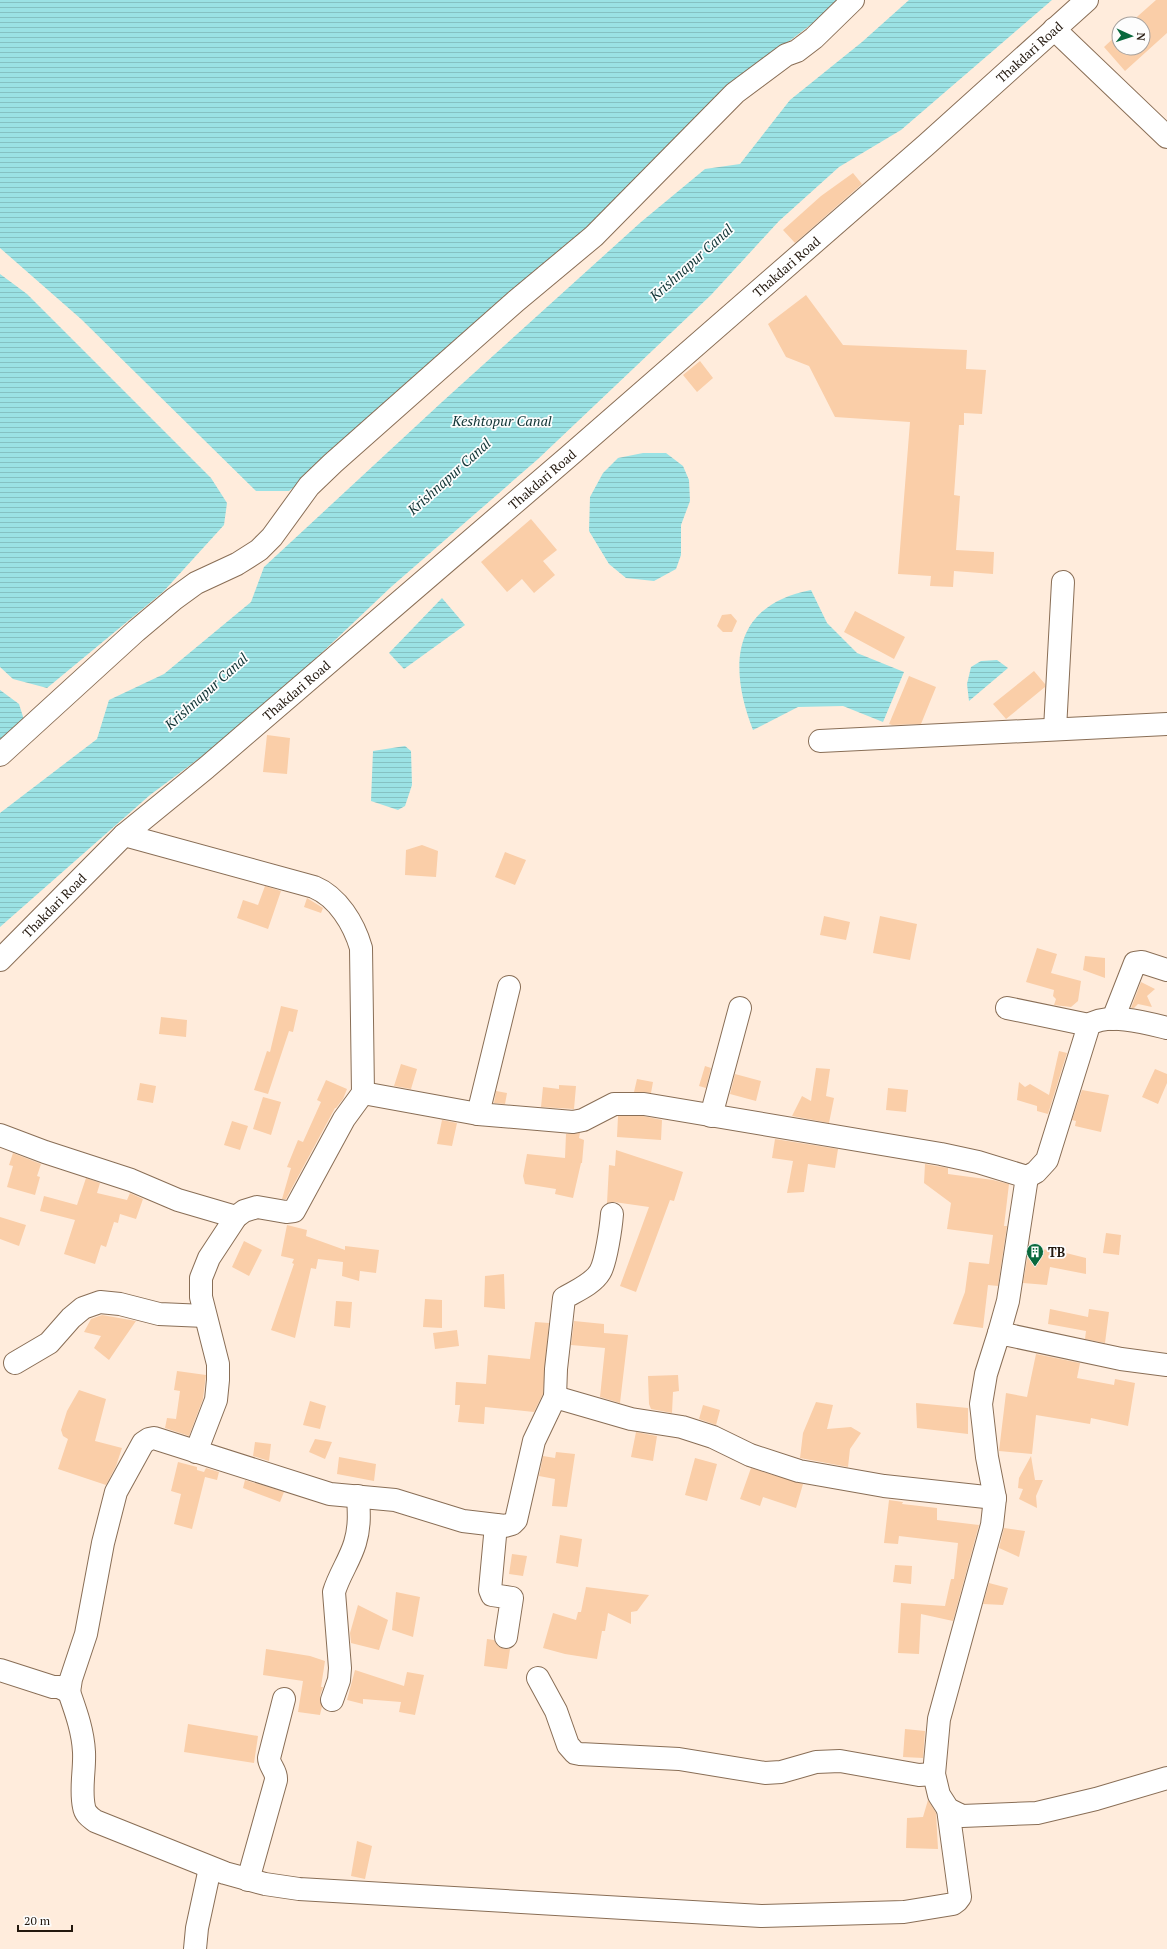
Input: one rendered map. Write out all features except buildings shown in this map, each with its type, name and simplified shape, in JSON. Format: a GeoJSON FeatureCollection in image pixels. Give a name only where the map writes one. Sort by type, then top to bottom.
{"type":"FeatureCollection","features":[{"type":"Feature","properties":{"kind":"street"},"geometry":{"type":"LineString","coordinates":[[0,755],[136,631],[174,599],[196,583],[237,564],[259,550],[272,537],[309,486],[333,463],[516,301],[594,236],[735,93],[786,55],[797,51],[814,38],[853,0]]}},
{"type":"Feature","properties":{"kind":"street","name":"Thakdari Road"},"geometry":{"type":"LineString","coordinates":[[0,960],[124,835],[206,768],[580,446],[926,145],[1087,0]]}},
{"type":"Feature","properties":{"kind":"street"},"geometry":{"type":"LineString","coordinates":[[1054,29],[1167,137]]}},
{"type":"Feature","properties":{"kind":"street"},"geometry":{"type":"LineString","coordinates":[[1055,729],[1063,582]]}},
{"type":"Feature","properties":{"kind":"street"},"geometry":{"type":"LineString","coordinates":[[820,741],[1167,724]]}},
{"type":"Feature","properties":{"kind":"street"},"geometry":{"type":"LineString","coordinates":[[124,835],[324,891],[334,899],[357,933],[361,948],[363,1094],[344,1119],[294,1211],[286,1212],[257,1207],[244,1210],[236,1217],[209,1258],[201,1278],[201,1297],[218,1364],[218,1380],[216,1400],[196,1452]]}},
{"type":"Feature","properties":{"kind":"street"},"geometry":{"type":"LineString","coordinates":[[1113,1019],[1135,963],[1142,962],[1167,970]]}},
{"type":"Feature","properties":{"kind":"street"},"geometry":{"type":"LineString","coordinates":[[478,1114],[509,987]]}},
{"type":"Feature","properties":{"kind":"street"},"geometry":{"type":"LineString","coordinates":[[711,1116],[740,1008]]}},
{"type":"Feature","properties":{"kind":"street"},"geometry":{"type":"LineString","coordinates":[[1007,1008],[1089,1025]]}},
{"type":"Feature","properties":{"kind":"street"},"geometry":{"type":"LineString","coordinates":[[363,1094],[478,1114],[572,1122],[583,1120],[614,1104],[650,1105],[941,1154],[978,1162],[1027,1177],[1036,1172],[1047,1160],[1089,1025],[1095,1021],[1113,1019],[1167,1028]]}},
{"type":"Feature","properties":{"kind":"street"},"geometry":{"type":"LineString","coordinates":[[2,1141],[131,1180],[178,1200],[236,1217]]}},
{"type":"Feature","properties":{"kind":"street"},"geometry":{"type":"LineString","coordinates":[[1027,1177],[1008,1301],[986,1374],[981,1404],[987,1457],[995,1498],[992,1525],[939,1719],[934,1774],[939,1795],[948,1808],[962,1816],[1037,1813],[1096,1799],[1167,1778]]}},
{"type":"Feature","properties":{"kind":"street"},"geometry":{"type":"LineString","coordinates":[[612,1214],[609,1239],[600,1272],[587,1284],[564,1298],[556,1369],[555,1397],[534,1441],[516,1520],[512,1524],[496,1525],[463,1521],[395,1500],[330,1494],[309,1489],[154,1438],[148,1439],[143,1443],[116,1492],[103,1543],[86,1634],[71,1679],[70,1692],[82,1735],[84,1753],[82,1792],[84,1808],[87,1815],[95,1821],[210,1868],[248,1880],[299,1889],[761,1916],[904,1912],[953,1904],[960,1897],[948,1808]]}},
{"type":"Feature","properties":{"kind":"street"},"geometry":{"type":"LineString","coordinates":[[15,1363],[48,1344],[60,1333],[71,1318],[83,1308],[100,1302],[120,1304],[159,1314],[205,1316]]}},
{"type":"Feature","properties":{"kind":"street"},"geometry":{"type":"LineString","coordinates":[[999,1333],[1121,1359],[1167,1365]]}},
{"type":"Feature","properties":{"kind":"street"},"geometry":{"type":"LineString","coordinates":[[555,1397],[631,1419],[682,1427],[713,1437],[750,1455],[799,1470],[884,1486],[995,1498]]}},
{"type":"Feature","properties":{"kind":"street"},"geometry":{"type":"LineString","coordinates":[[332,1700],[339,1680],[340,1668],[334,1592],[337,1581],[355,1544],[359,1521],[358,1496]]}},
{"type":"Feature","properties":{"kind":"street"},"geometry":{"type":"LineString","coordinates":[[496,1525],[490,1590],[492,1595],[512,1598],[506,1636]]}},
{"type":"Feature","properties":{"kind":"street"},"geometry":{"type":"LineString","coordinates":[[0,1670],[53,1687],[60,1687],[70,1692]]}},
{"type":"Feature","properties":{"kind":"street"},"geometry":{"type":"LineString","coordinates":[[538,1678],[556,1711],[568,1745],[575,1753],[679,1758],[765,1773],[781,1772],[816,1762],[840,1761],[919,1775],[934,1774]]}},
{"type":"Feature","properties":{"kind":"street"},"geometry":{"type":"LineString","coordinates":[[248,1880],[276,1780],[276,1775],[270,1765],[269,1758],[284,1699]]}},
{"type":"Feature","properties":{"kind":"street"},"geometry":{"type":"LineString","coordinates":[[195,1949],[197,1928],[210,1868]]}},
{"type":"Feature","properties":{"kind":"water"},"geometry":{"type":"Polygon","coordinates":[[[0,0],[843,0],[779,49],[554,264],[330,458],[289,491],[256,491],[81,319],[0,248],[0,0]]]}},
{"type":"Feature","properties":{"kind":"water","name":"Keshtopur Canal"},"geometry":{"type":"Polygon","coordinates":[[[909,0],[1052,0],[901,130],[839,167],[779,221],[711,295],[538,459],[391,587],[252,719],[150,795],[0,927],[0,813],[97,739],[109,700],[164,674],[251,602],[264,567],[442,402],[641,222],[705,169],[740,164],[790,100],[862,42],[909,0]]]}},
{"type":"Feature","properties":{"kind":"water"},"geometry":{"type":"Polygon","coordinates":[[[0,274],[27,294],[211,478],[227,503],[224,525],[163,592],[47,688],[13,679],[0,667],[0,274]]]}},
{"type":"Feature","properties":{"kind":"water"},"geometry":{"type":"Polygon","coordinates":[[[643,453],[666,453],[683,466],[689,480],[690,501],[681,525],[681,555],[676,569],[654,581],[626,578],[609,564],[589,531],[590,497],[603,473],[618,458],[643,453]]]}},
{"type":"Feature","properties":{"kind":"water"},"geometry":{"type":"Polygon","coordinates":[[[811,590],[827,623],[857,653],[904,672],[883,722],[843,706],[798,707],[753,730],[745,706],[740,683],[740,662],[743,642],[751,624],[765,609],[785,598],[811,590]]]}},
{"type":"Feature","properties":{"kind":"water"},"geometry":{"type":"Polygon","coordinates":[[[442,598],[465,625],[404,669],[389,653],[442,598]]]}},
{"type":"Feature","properties":{"kind":"water"},"geometry":{"type":"Polygon","coordinates":[[[997,660],[1008,668],[969,701],[967,684],[971,667],[981,661],[997,660]]]}},
{"type":"Feature","properties":{"kind":"water"},"geometry":{"type":"Polygon","coordinates":[[[0,690],[19,704],[25,723],[0,749],[0,690]]]}},
{"type":"Feature","properties":{"kind":"water"},"geometry":{"type":"Polygon","coordinates":[[[405,746],[411,751],[412,785],[405,806],[398,810],[371,801],[373,751],[405,746]]]}},
{"type":"Feature","properties":{"kind":"place","name":"TB"},"geometry":{"type":"Point","coordinates":[1035,1267]}},
{"type":"Feature","properties":{"kind":"water label","name":"Krishnapur Canal"},"geometry":{"type":"Point","coordinates":[691,262]}},
{"type":"Feature","properties":{"kind":"water label","name":"Krishnapur Canal"},"geometry":{"type":"Point","coordinates":[449,476]}},
{"type":"Feature","properties":{"kind":"water label","name":"Krishnapur Canal"},"geometry":{"type":"Point","coordinates":[206,691]}}]}
